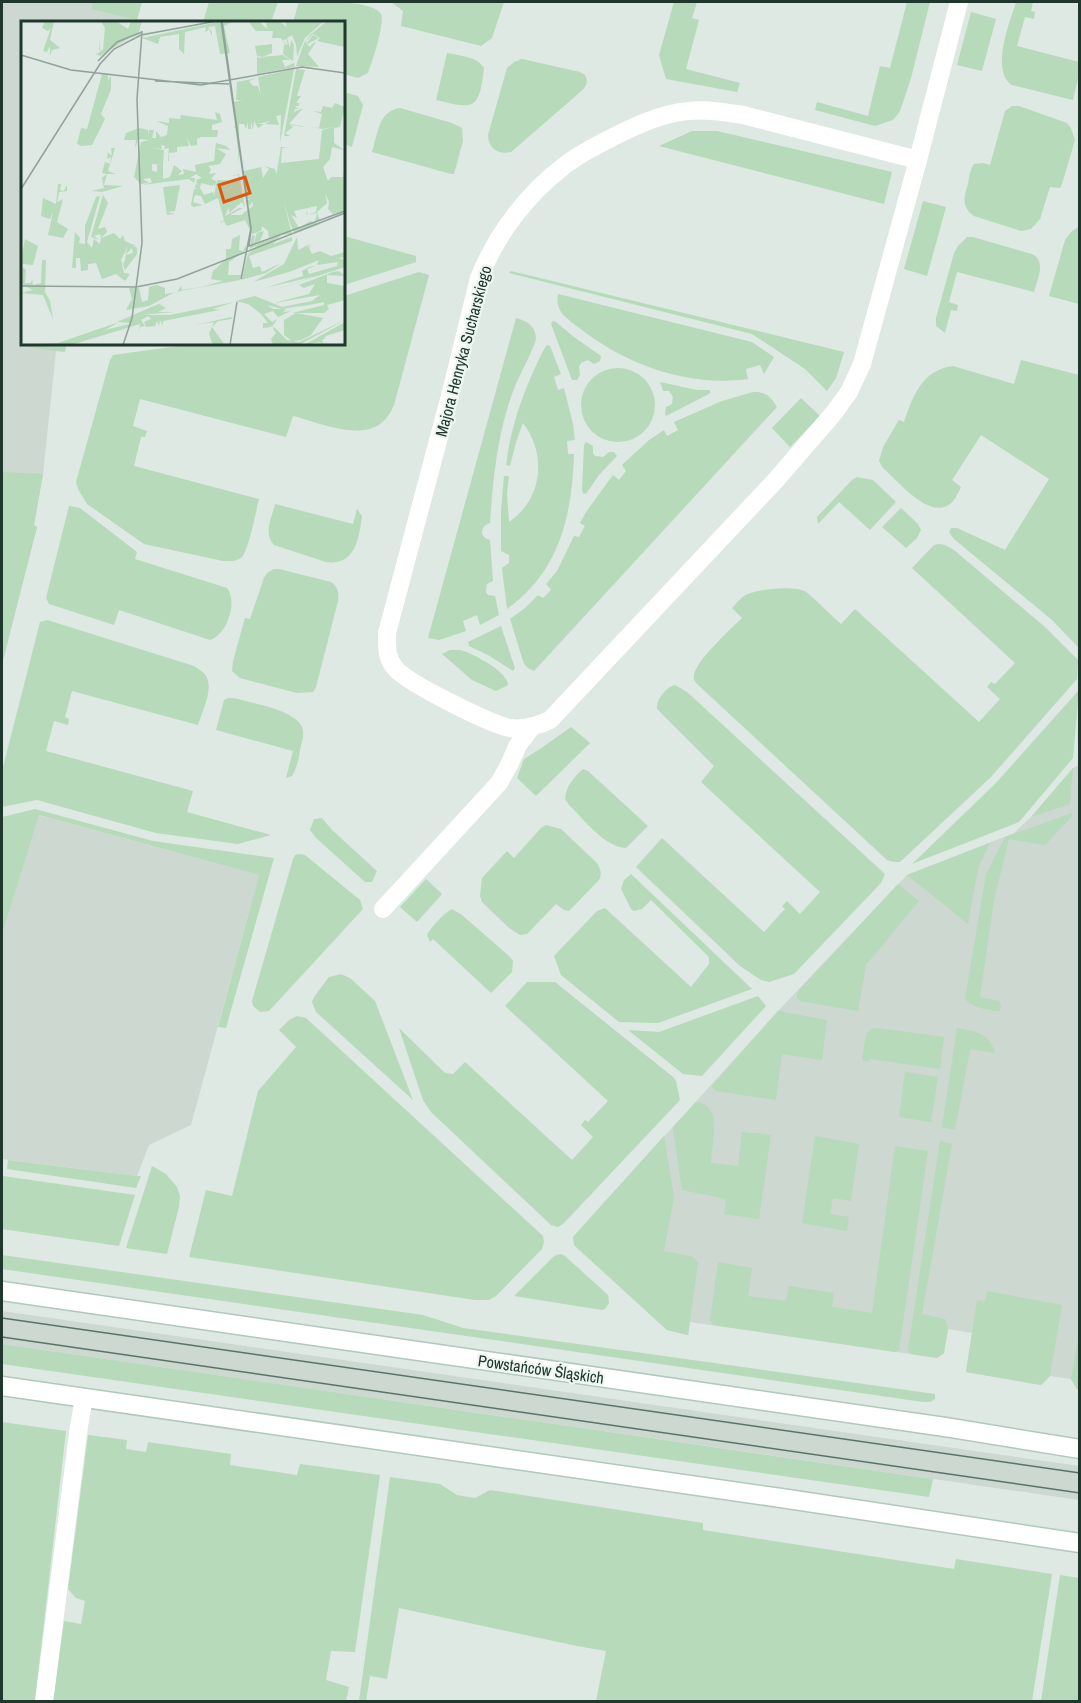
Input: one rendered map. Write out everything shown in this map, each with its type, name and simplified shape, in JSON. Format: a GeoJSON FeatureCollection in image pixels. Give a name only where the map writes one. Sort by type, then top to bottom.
{"type":"FeatureCollection","features":[{"type":"Feature","properties":{"kind":"street"},"geometry":{"type":"LineString","coordinates":[[383,909],[499,783],[518,745],[531,728],[550,720],[775,481],[849,392],[865,356],[959,2]]}},
{"type":"Feature","properties":{"kind":"street","name":"Majora Henryka Sucharskiego"},"geometry":{"type":"LineString","coordinates":[[531,728],[510,728],[492,722],[428,691],[395,669],[388,656],[387,633],[453,388],[479,278],[486,260],[503,231],[535,191],[564,166],[629,129],[664,116],[689,111],[716,111],[743,115],[918,160]]}},
{"type":"Feature","properties":{"kind":"street","name":"Powstańców Śląskich"},"geometry":{"type":"LineString","coordinates":[[2,1291],[945,1427],[1080,1449]]}},
{"type":"Feature","properties":{"kind":"street"},"geometry":{"type":"LineString","coordinates":[[2,1386],[1080,1543]]}},
{"type":"Feature","properties":{"kind":"street"},"geometry":{"type":"LineString","coordinates":[[44,1701],[84,1398]]}},
{"type":"Feature","properties":{"kind":"shaded area"},"geometry":{"type":"Polygon","coordinates":[[[2,2],[135,2],[131,21],[21,21],[21,345],[66,345],[65,352],[56,351],[43,474],[34,525],[37,527],[2,664],[2,2]]]}},
{"type":"Feature","properties":{"kind":"shaded area"},"geometry":{"type":"Polygon","coordinates":[[[1079,765],[1079,1390],[1071,1379],[1050,1376],[1041,1385],[966,1372],[972,1333],[948,1329],[944,1353],[937,1358],[690,1322],[688,1335],[667,1330],[574,1245],[573,1237],[778,1011],[907,875],[1014,833],[1031,817],[1073,768],[1079,765]]]}},
{"type":"Feature","properties":{"kind":"shaded area"},"geometry":{"type":"Polygon","coordinates":[[[38,815],[259,875],[191,1125],[149,1145],[137,1176],[2,1159],[2,934],[38,815]]]}},
{"type":"Feature","properties":{"kind":"shaded area"},"geometry":{"type":"Polygon","coordinates":[[[2,1311],[1079,1466],[1079,1500],[2,1344],[2,1311]]]}},
{"type":"Feature","properties":{"kind":"green space"},"geometry":{"type":"Polygon","coordinates":[[[92,2],[142,2],[137,20],[92,9],[92,2]]]}},
{"type":"Feature","properties":{"kind":"green space"},"geometry":{"type":"Polygon","coordinates":[[[209,2],[278,2],[271,21],[203,21],[209,2]]]}},
{"type":"Feature","properties":{"kind":"green space"},"geometry":{"type":"Polygon","coordinates":[[[299,2],[356,4],[376,9],[382,19],[380,34],[368,73],[358,78],[345,74],[345,21],[293,21],[299,2]]]}},
{"type":"Feature","properties":{"kind":"green space"},"geometry":{"type":"Polygon","coordinates":[[[391,2],[504,2],[492,38],[481,46],[401,26],[403,11],[391,2]]]}},
{"type":"Feature","properties":{"kind":"green space"},"geometry":{"type":"Polygon","coordinates":[[[674,2],[697,2],[692,18],[699,20],[686,69],[740,83],[737,92],[666,79],[659,55],[674,2]]]}},
{"type":"Feature","properties":{"kind":"green space"},"geometry":{"type":"Polygon","coordinates":[[[907,2],[930,2],[911,78],[900,111],[893,120],[875,126],[815,110],[817,102],[868,116],[880,66],[890,68],[907,2]]]}},
{"type":"Feature","properties":{"kind":"green space"},"geometry":{"type":"Polygon","coordinates":[[[1016,2],[1033,2],[1031,11],[1035,12],[1034,19],[1025,17],[1017,46],[1079,62],[1079,74],[1073,100],[1012,85],[1006,78],[1002,69],[1003,46],[1016,2]]]}},
{"type":"Feature","properties":{"kind":"green space"},"geometry":{"type":"Polygon","coordinates":[[[971,12],[996,19],[982,71],[957,65],[971,12]]]}},
{"type":"Feature","properties":{"kind":"green space"},"geometry":{"type":"Polygon","coordinates":[[[447,53],[473,59],[484,68],[480,92],[472,104],[459,105],[436,100],[447,53]]]}},
{"type":"Feature","properties":{"kind":"green space"},"geometry":{"type":"Polygon","coordinates":[[[522,59],[580,72],[585,75],[587,83],[578,94],[511,152],[502,152],[492,147],[488,135],[507,68],[522,59]]]}},
{"type":"Feature","properties":{"kind":"green space"},"geometry":{"type":"Polygon","coordinates":[[[345,92],[358,96],[363,105],[352,147],[345,144],[345,92]]]}},
{"type":"Feature","properties":{"kind":"green space"},"geometry":{"type":"Polygon","coordinates":[[[1012,106],[1019,106],[1067,123],[1075,140],[1060,188],[1050,187],[1040,219],[1031,229],[1021,231],[974,216],[965,205],[965,193],[973,166],[983,163],[990,165],[1005,111],[1012,106]]]}},
{"type":"Feature","properties":{"kind":"green space"},"geometry":{"type":"Polygon","coordinates":[[[400,108],[462,128],[463,141],[454,174],[372,152],[383,118],[393,110],[400,108]]]}},
{"type":"Feature","properties":{"kind":"green space"},"geometry":{"type":"Polygon","coordinates":[[[692,131],[717,131],[892,172],[884,204],[659,146],[692,131]]]}},
{"type":"Feature","properties":{"kind":"green space"},"geometry":{"type":"Polygon","coordinates":[[[923,201],[946,207],[927,276],[904,269],[923,201]]]}},
{"type":"Feature","properties":{"kind":"green space"},"geometry":{"type":"Polygon","coordinates":[[[1080,227],[1079,304],[1049,296],[1065,240],[1080,227]]]}},
{"type":"Feature","properties":{"kind":"green space"},"geometry":{"type":"Polygon","coordinates":[[[345,236],[416,256],[416,262],[345,285],[345,236]]]}},
{"type":"Feature","properties":{"kind":"green space"},"geometry":{"type":"Polygon","coordinates":[[[967,237],[1032,254],[1039,261],[1039,277],[1034,292],[957,272],[949,302],[958,305],[957,311],[951,310],[945,333],[936,326],[936,318],[954,253],[967,237]]]}},
{"type":"Feature","properties":{"kind":"green space"},"geometry":{"type":"Polygon","coordinates":[[[511,271],[844,352],[836,378],[827,391],[805,369],[752,334],[509,273],[511,271]]]}},
{"type":"Feature","properties":{"kind":"green space"},"geometry":{"type":"Polygon","coordinates":[[[419,272],[429,275],[394,405],[380,424],[371,428],[349,430],[293,416],[286,437],[140,399],[133,426],[147,431],[145,437],[141,437],[134,466],[259,499],[245,553],[240,559],[223,561],[144,544],[87,504],[76,482],[113,355],[187,345],[345,345],[345,296],[419,272]]]}},
{"type":"Feature","properties":{"kind":"green space"},"geometry":{"type":"Polygon","coordinates":[[[558,294],[752,342],[774,357],[764,374],[760,365],[746,369],[748,379],[702,380],[658,370],[616,352],[578,327],[560,310],[558,294]]]}},
{"type":"Feature","properties":{"kind":"green space"},"geometry":{"type":"Polygon","coordinates":[[[516,318],[530,325],[536,339],[515,386],[504,419],[495,471],[490,523],[483,528],[482,532],[485,538],[490,540],[493,581],[487,584],[486,592],[488,595],[495,596],[499,615],[480,625],[477,615],[463,621],[466,631],[439,640],[428,638],[516,318]]]}},
{"type":"Feature","properties":{"kind":"green space"},"geometry":{"type":"Polygon","coordinates":[[[553,321],[601,356],[600,361],[594,364],[588,360],[581,363],[577,380],[572,380],[551,324],[553,321]]]}},
{"type":"Feature","properties":{"kind":"green space"},"geometry":{"type":"Polygon","coordinates":[[[27,345],[66,345],[65,352],[27,347],[27,345]]]}},
{"type":"Feature","properties":{"kind":"green space"},"geometry":{"type":"Polygon","coordinates":[[[547,345],[550,346],[561,374],[554,377],[558,390],[564,388],[573,424],[575,440],[567,441],[568,454],[574,454],[570,499],[560,540],[551,559],[540,577],[507,609],[502,568],[509,563],[509,555],[501,551],[504,476],[509,476],[507,494],[509,522],[529,501],[538,476],[536,448],[523,423],[510,466],[506,465],[520,405],[547,345]]]}},
{"type":"Feature","properties":{"kind":"green space"},"geometry":{"type":"Polygon","coordinates":[[[1021,360],[1079,375],[1079,648],[1052,620],[954,539],[949,532],[951,528],[957,528],[1005,550],[1049,479],[981,435],[952,480],[961,487],[955,498],[949,505],[939,508],[921,502],[913,496],[883,468],[879,461],[883,447],[899,420],[904,422],[920,386],[934,373],[942,368],[953,366],[1014,384],[1021,360]]]}},
{"type":"Feature","properties":{"kind":"green space"},"geometry":{"type":"Polygon","coordinates":[[[611,368],[625,368],[639,374],[649,384],[655,398],[655,412],[649,426],[639,436],[625,442],[611,442],[597,436],[587,426],[581,412],[581,398],[587,384],[597,374],[611,368]]]}},
{"type":"Feature","properties":{"kind":"green space"},"geometry":{"type":"Polygon","coordinates":[[[660,382],[711,392],[666,416],[666,407],[672,404],[673,397],[669,391],[663,391],[660,382]]]}},
{"type":"Feature","properties":{"kind":"green space"},"geometry":{"type":"Polygon","coordinates":[[[753,392],[767,395],[777,407],[534,671],[528,668],[524,664],[510,619],[538,595],[543,598],[551,590],[546,584],[557,571],[574,536],[579,537],[585,526],[580,523],[586,512],[613,475],[619,480],[626,471],[622,465],[649,440],[664,430],[667,436],[678,430],[674,422],[722,401],[753,392]]]}},
{"type":"Feature","properties":{"kind":"green space"},"geometry":{"type":"Polygon","coordinates":[[[801,398],[820,416],[790,447],[772,428],[801,398]]]}},
{"type":"Feature","properties":{"kind":"green space"},"geometry":{"type":"Polygon","coordinates":[[[586,442],[593,446],[595,456],[603,457],[609,452],[614,452],[617,456],[599,475],[586,494],[582,490],[586,442]]]}},
{"type":"Feature","properties":{"kind":"green space"},"geometry":{"type":"Polygon","coordinates":[[[2,472],[43,474],[34,525],[37,527],[2,664],[2,472]]]}},
{"type":"Feature","properties":{"kind":"green space"},"geometry":{"type":"Polygon","coordinates":[[[857,477],[873,480],[896,502],[870,530],[839,502],[818,524],[817,517],[857,477]]]}},
{"type":"Feature","properties":{"kind":"green space"},"geometry":{"type":"Polygon","coordinates":[[[275,504],[353,524],[357,509],[362,516],[354,549],[343,560],[326,562],[274,545],[269,531],[275,504]]]}},
{"type":"Feature","properties":{"kind":"green space"},"geometry":{"type":"Polygon","coordinates":[[[69,506],[80,508],[137,552],[135,559],[227,588],[230,594],[231,609],[221,632],[210,640],[119,610],[114,625],[49,604],[46,598],[69,506]]]}},
{"type":"Feature","properties":{"kind":"green space"},"geometry":{"type":"Polygon","coordinates":[[[901,508],[918,524],[921,530],[917,538],[906,548],[882,527],[901,508]]]}},
{"type":"Feature","properties":{"kind":"green space"},"geometry":{"type":"Polygon","coordinates":[[[939,544],[954,550],[1045,627],[1078,660],[1077,679],[991,777],[900,862],[894,862],[887,860],[697,684],[694,677],[706,654],[742,618],[732,608],[740,599],[758,591],[801,590],[815,599],[841,624],[855,609],[979,722],[1000,699],[987,687],[991,682],[995,684],[1015,663],[912,568],[934,545],[939,544]]]}},
{"type":"Feature","properties":{"kind":"green space"},"geometry":{"type":"Polygon","coordinates":[[[274,569],[331,582],[337,590],[338,601],[313,692],[297,693],[240,678],[232,671],[245,618],[250,619],[264,578],[274,569]]]}},
{"type":"Feature","properties":{"kind":"green space"},"geometry":{"type":"Polygon","coordinates":[[[47,620],[194,666],[206,676],[209,687],[207,701],[198,725],[72,691],[65,717],[69,719],[68,725],[54,721],[46,751],[193,791],[187,812],[271,835],[238,844],[156,833],[37,800],[2,807],[2,771],[40,622],[47,620]]]}},
{"type":"Feature","properties":{"kind":"green space"},"geometry":{"type":"Polygon","coordinates":[[[501,626],[515,668],[513,671],[469,646],[468,642],[501,626]]]}},
{"type":"Feature","properties":{"kind":"green space"},"geometry":{"type":"Polygon","coordinates":[[[450,650],[460,650],[481,659],[502,674],[508,685],[496,691],[472,680],[442,654],[450,650]]]}},
{"type":"Feature","properties":{"kind":"green space"},"geometry":{"type":"Polygon","coordinates":[[[675,685],[687,692],[885,874],[881,883],[794,974],[769,982],[761,980],[740,966],[636,867],[662,838],[764,932],[785,909],[782,906],[787,901],[800,914],[820,892],[701,782],[714,766],[657,709],[662,694],[675,685]]]}},
{"type":"Feature","properties":{"kind":"green space"},"geometry":{"type":"Polygon","coordinates":[[[1079,690],[1073,758],[1019,822],[912,864],[996,783],[1079,690]]]}},
{"type":"Feature","properties":{"kind":"green space"},"geometry":{"type":"Polygon","coordinates":[[[228,698],[272,708],[298,721],[302,727],[303,736],[297,765],[292,776],[286,778],[293,751],[216,730],[224,700],[228,698]]]}},
{"type":"Feature","properties":{"kind":"green space"},"geometry":{"type":"Polygon","coordinates":[[[571,727],[590,743],[536,796],[517,778],[524,759],[571,727]]]}},
{"type":"Feature","properties":{"kind":"green space"},"geometry":{"type":"Polygon","coordinates":[[[1073,768],[1070,804],[1031,817],[1073,768]]]}},
{"type":"Feature","properties":{"kind":"green space"},"geometry":{"type":"Polygon","coordinates":[[[583,769],[648,826],[626,848],[602,838],[565,799],[571,782],[583,769]]]}},
{"type":"Feature","properties":{"kind":"green space"},"geometry":{"type":"Polygon","coordinates":[[[35,809],[153,841],[274,858],[226,1028],[218,1027],[259,875],[39,815],[2,934],[2,817],[35,809]]]}},
{"type":"Feature","properties":{"kind":"green space"},"geometry":{"type":"Polygon","coordinates":[[[1072,813],[1072,816],[1045,845],[1009,839],[994,900],[980,997],[999,1001],[1001,1006],[999,1011],[972,1005],[965,999],[986,874],[1005,837],[1072,813]]]}},
{"type":"Feature","properties":{"kind":"green space"},"geometry":{"type":"Polygon","coordinates":[[[322,818],[377,871],[372,882],[365,882],[316,838],[310,830],[314,819],[322,818]]]}},
{"type":"Feature","properties":{"kind":"green space"},"geometry":{"type":"Polygon","coordinates":[[[546,825],[561,829],[597,863],[601,875],[599,880],[569,911],[556,904],[527,934],[520,935],[509,928],[482,902],[480,896],[482,878],[507,851],[514,858],[546,825]]]}},
{"type":"Feature","properties":{"kind":"green space"},"geometry":{"type":"Polygon","coordinates":[[[990,843],[978,868],[968,924],[907,875],[990,843]]]}},
{"type":"Feature","properties":{"kind":"green space"},"geometry":{"type":"Polygon","coordinates":[[[299,854],[305,855],[360,900],[363,909],[269,1011],[260,1012],[253,1006],[252,1001],[293,859],[299,854]]]}},
{"type":"Feature","properties":{"kind":"green space"},"geometry":{"type":"Polygon","coordinates":[[[631,874],[752,989],[658,1023],[619,1022],[561,975],[554,956],[597,911],[605,908],[691,987],[709,964],[709,957],[651,900],[642,909],[634,911],[631,909],[621,889],[624,880],[631,874]]]}},
{"type":"Feature","properties":{"kind":"green space"},"geometry":{"type":"Polygon","coordinates":[[[426,879],[442,894],[417,922],[400,907],[426,879]]]}},
{"type":"Feature","properties":{"kind":"green space"},"geometry":{"type":"Polygon","coordinates":[[[898,884],[919,901],[866,965],[858,1011],[800,1001],[797,994],[800,989],[898,884]]]}},
{"type":"Feature","properties":{"kind":"green space"},"geometry":{"type":"Polygon","coordinates":[[[452,909],[462,915],[513,961],[512,972],[491,993],[433,939],[430,942],[427,935],[434,924],[452,909]]]}},
{"type":"Feature","properties":{"kind":"green space"},"geometry":{"type":"Polygon","coordinates":[[[341,974],[350,978],[375,1001],[413,1100],[316,1012],[312,1002],[314,997],[329,977],[341,974]]]}},
{"type":"Feature","properties":{"kind":"green space"},"geometry":{"type":"Polygon","coordinates":[[[527,982],[555,982],[673,1077],[680,1100],[558,1227],[551,1225],[431,1112],[423,1100],[399,1028],[445,1073],[453,1074],[465,1062],[572,1160],[593,1137],[581,1125],[585,1120],[588,1122],[608,1101],[505,1006],[527,982]]]}},
{"type":"Feature","properties":{"kind":"green space"},"geometry":{"type":"Polygon","coordinates":[[[758,996],[766,1006],[702,1076],[683,1074],[628,1030],[659,1032],[758,996]]]}},
{"type":"Feature","properties":{"kind":"green space"},"geometry":{"type":"Polygon","coordinates":[[[778,1011],[827,1020],[822,1060],[782,1054],[776,1100],[716,1091],[712,1086],[778,1011]]]}},
{"type":"Feature","properties":{"kind":"green space"},"geometry":{"type":"Polygon","coordinates":[[[297,1016],[306,1018],[543,1236],[542,1249],[496,1296],[489,1300],[475,1300],[189,1257],[206,1190],[232,1196],[258,1091],[296,1047],[279,1030],[297,1016]]]}},
{"type":"Feature","properties":{"kind":"green space"},"geometry":{"type":"Polygon","coordinates":[[[877,1028],[944,1037],[940,1069],[870,1059],[868,1062],[862,1060],[866,1034],[877,1028]]]}},
{"type":"Feature","properties":{"kind":"green space"},"geometry":{"type":"Polygon","coordinates":[[[957,1028],[981,1034],[989,1041],[995,1053],[970,1049],[955,1130],[942,1127],[957,1028]]]}},
{"type":"Feature","properties":{"kind":"green space"},"geometry":{"type":"Polygon","coordinates":[[[905,1072],[938,1077],[931,1122],[899,1117],[905,1072]]]}},
{"type":"Feature","properties":{"kind":"green space"},"geometry":{"type":"Polygon","coordinates":[[[696,1102],[705,1104],[713,1117],[714,1136],[711,1163],[738,1166],[742,1132],[771,1135],[759,1219],[724,1214],[726,1199],[682,1190],[673,1129],[696,1102]]]}},
{"type":"Feature","properties":{"kind":"green space"},"geometry":{"type":"Polygon","coordinates":[[[664,1136],[674,1197],[664,1251],[694,1257],[698,1263],[688,1335],[667,1330],[574,1245],[573,1237],[664,1136]]]}},
{"type":"Feature","properties":{"kind":"green space"},"geometry":{"type":"Polygon","coordinates":[[[815,1136],[859,1144],[851,1201],[833,1198],[830,1214],[849,1217],[847,1231],[802,1223],[815,1136]]]}},
{"type":"Feature","properties":{"kind":"green space"},"geometry":{"type":"Polygon","coordinates":[[[940,1141],[952,1144],[922,1314],[945,1319],[948,1329],[944,1353],[937,1358],[911,1354],[908,1350],[940,1141]]]}},
{"type":"Feature","properties":{"kind":"green space"},"geometry":{"type":"Polygon","coordinates":[[[895,1146],[928,1151],[899,1350],[895,1352],[713,1325],[710,1320],[718,1262],[752,1268],[748,1296],[786,1301],[789,1286],[834,1293],[832,1307],[872,1313],[895,1146]]]}},
{"type":"Feature","properties":{"kind":"green space"},"geometry":{"type":"Polygon","coordinates":[[[8,1160],[141,1176],[136,1188],[7,1169],[8,1160]]]}},
{"type":"Feature","properties":{"kind":"green space"},"geometry":{"type":"Polygon","coordinates":[[[152,1166],[166,1174],[177,1187],[180,1196],[167,1254],[126,1248],[152,1166]]]}},
{"type":"Feature","properties":{"kind":"green space"},"geometry":{"type":"Polygon","coordinates":[[[3,1176],[135,1195],[119,1246],[2,1229],[3,1176]]]}},
{"type":"Feature","properties":{"kind":"green space"},"geometry":{"type":"Polygon","coordinates":[[[561,1254],[608,1295],[609,1303],[605,1309],[514,1296],[552,1258],[561,1254]]]}},
{"type":"Feature","properties":{"kind":"green space"},"geometry":{"type":"Polygon","coordinates":[[[2,1255],[423,1315],[463,1328],[935,1394],[935,1399],[923,1402],[2,1269],[2,1255]]]}},
{"type":"Feature","properties":{"kind":"green space"},"geometry":{"type":"Polygon","coordinates":[[[987,1291],[1062,1305],[1050,1376],[1041,1385],[966,1372],[977,1300],[985,1301],[987,1291]]]}},
{"type":"Feature","properties":{"kind":"green space"},"geometry":{"type":"Polygon","coordinates":[[[1079,1334],[1079,1390],[1071,1379],[1079,1334]]]}},
{"type":"Feature","properties":{"kind":"green space"},"geometry":{"type":"Polygon","coordinates":[[[2,1344],[933,1479],[929,1497],[2,1364],[2,1344]]]}},
{"type":"Feature","properties":{"kind":"green space"},"geometry":{"type":"Polygon","coordinates":[[[2,1422],[66,1431],[35,1701],[2,1701],[2,1422]]]}},
{"type":"Feature","properties":{"kind":"green space"},"geometry":{"type":"Polygon","coordinates":[[[88,1435],[127,1440],[126,1449],[146,1452],[148,1442],[231,1454],[230,1465],[297,1475],[300,1464],[380,1475],[355,1652],[331,1651],[326,1680],[349,1687],[346,1701],[53,1702],[64,1621],[81,1624],[85,1601],[76,1598],[68,1589],[88,1435]]]}},
{"type":"Feature","properties":{"kind":"green space"},"geometry":{"type":"Polygon","coordinates":[[[390,1477],[440,1484],[457,1495],[475,1498],[490,1490],[703,1523],[703,1530],[954,1569],[956,1559],[1052,1574],[1032,1701],[596,1701],[606,1651],[399,1608],[387,1679],[370,1676],[366,1701],[359,1701],[390,1477]]]}},
{"type":"Feature","properties":{"kind":"green space"},"geometry":{"type":"Polygon","coordinates":[[[1060,1575],[1079,1578],[1079,1701],[1041,1701],[1060,1575]]]}},
{"type":"Feature","properties":{"kind":"tram line"},"geometry":{"type":"LineString","coordinates":[[2,1318],[1080,1473]]}},
{"type":"Feature","properties":{"kind":"tram line"},"geometry":{"type":"LineString","coordinates":[[2,1337],[1080,1493]]}}]}
